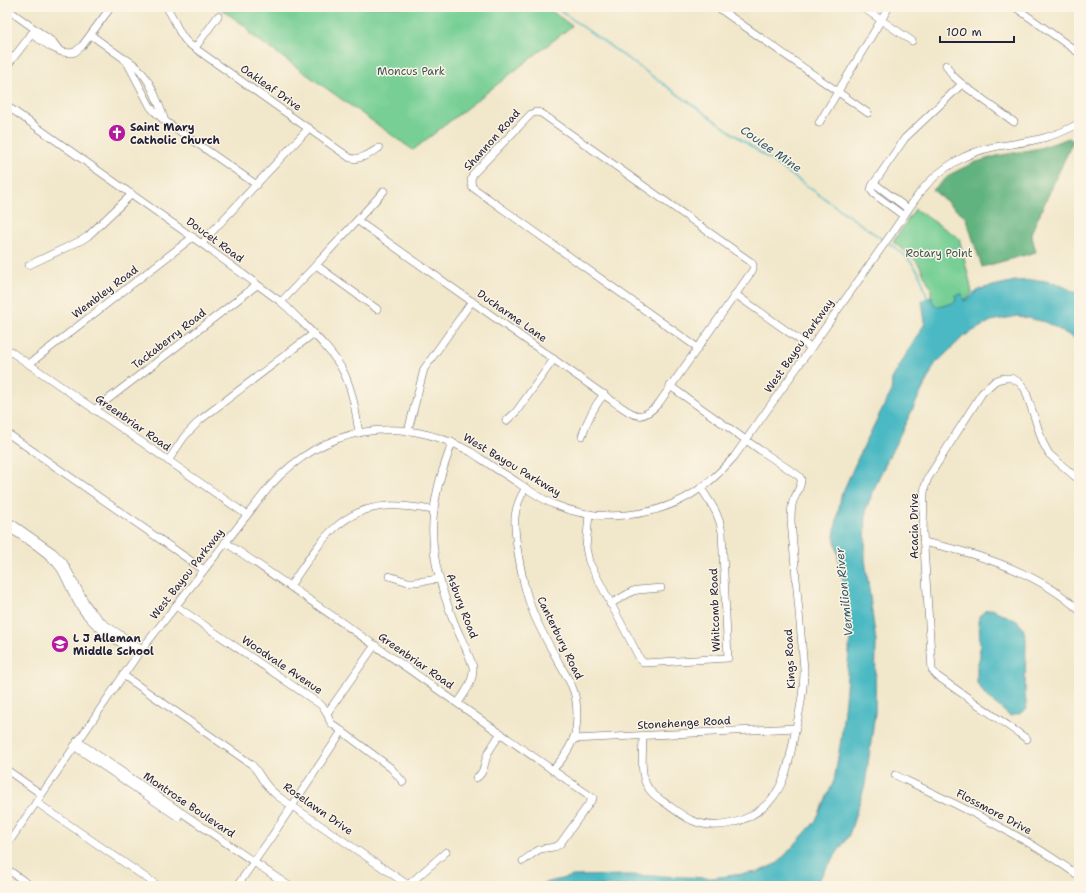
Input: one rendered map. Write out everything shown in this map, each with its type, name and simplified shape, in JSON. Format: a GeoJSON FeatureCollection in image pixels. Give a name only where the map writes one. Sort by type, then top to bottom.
{"type":"FeatureCollection","features":[{"type":"Feature","properties":{"kind":"street"},"geometry":{"type":"LineString","coordinates":[[7,10],[51,47],[66,53],[75,52],[82,46],[111,7]]}},
{"type":"Feature","properties":{"kind":"street","name":"Oakleaf Drive"},"geometry":{"type":"LineString","coordinates":[[166,7],[186,41],[352,158],[357,159],[379,148]]}},
{"type":"Feature","properties":{"kind":"street"},"geometry":{"type":"LineString","coordinates":[[717,7],[868,112]]}},
{"type":"Feature","properties":{"kind":"street"},"geometry":{"type":"LineString","coordinates":[[862,7],[912,41]]}},
{"type":"Feature","properties":{"kind":"street"},"geometry":{"type":"LineString","coordinates":[[819,123],[889,7]]}},
{"type":"Feature","properties":{"kind":"street"},"geometry":{"type":"LineString","coordinates":[[1015,7],[1079,53]]}},
{"type":"Feature","properties":{"kind":"street"},"geometry":{"type":"LineString","coordinates":[[195,48],[218,16]]}},
{"type":"Feature","properties":{"kind":"street"},"geometry":{"type":"LineString","coordinates":[[7,66],[33,32]]}},
{"type":"Feature","properties":{"kind":"street"},"geometry":{"type":"LineString","coordinates":[[91,35],[123,58],[131,68],[150,106],[165,121],[257,184]]}},
{"type":"Feature","properties":{"kind":"street"},"geometry":{"type":"LineString","coordinates":[[946,64],[952,75],[962,84],[1014,122]]}},
{"type":"Feature","properties":{"kind":"street"},"geometry":{"type":"LineString","coordinates":[[904,216],[874,194],[873,186],[905,138],[962,84]]}},
{"type":"Feature","properties":{"kind":"street","name":"Doucet Road"},"geometry":{"type":"LineString","coordinates":[[7,106],[193,237],[281,302],[329,351],[344,373],[350,389],[359,433]]}},
{"type":"Feature","properties":{"kind":"street","name":"Shannon Road"},"geometry":{"type":"LineString","coordinates":[[655,407],[698,348],[752,271],[753,266],[751,262],[541,113],[536,112],[531,114],[473,174],[471,177],[471,184],[474,189],[698,348]]}},
{"type":"Feature","properties":{"kind":"street","name":"West Bayou Parkway"},"geometry":{"type":"LineString","coordinates":[[7,845],[140,652],[278,477],[300,458],[333,440],[359,433],[386,430],[408,431],[433,435],[452,442],[471,452],[525,489],[552,504],[572,510],[589,514],[616,515],[649,511],[671,504],[701,488],[726,467],[747,440],[904,216],[908,208],[927,184],[951,164],[967,156],[992,148],[1039,140],[1053,136],[1079,123]]}},
{"type":"Feature","properties":{"kind":"street"},"geometry":{"type":"LineString","coordinates":[[202,244],[309,128]]}},
{"type":"Feature","properties":{"kind":"street"},"geometry":{"type":"LineString","coordinates":[[873,186],[908,208]]}},
{"type":"Feature","properties":{"kind":"street"},"geometry":{"type":"LineString","coordinates":[[281,302],[358,221],[384,191]]}},
{"type":"Feature","properties":{"kind":"street"},"geometry":{"type":"LineString","coordinates":[[29,265],[88,236],[132,194]]}},
{"type":"Feature","properties":{"kind":"street","name":"Ducharme Lane"},"geometry":{"type":"LineString","coordinates":[[358,221],[630,413],[642,416],[647,414],[655,407]]}},
{"type":"Feature","properties":{"kind":"street","name":"Wembley Road"},"geometry":{"type":"LineString","coordinates":[[29,364],[193,237]]}},
{"type":"Feature","properties":{"kind":"street"},"geometry":{"type":"LineString","coordinates":[[316,265],[377,309]]}},
{"type":"Feature","properties":{"kind":"street","name":"Tackaberry Road"},"geometry":{"type":"LineString","coordinates":[[94,410],[257,285]]}},
{"type":"Feature","properties":{"kind":"street"},"geometry":{"type":"LineString","coordinates":[[735,294],[811,348]]}},
{"type":"Feature","properties":{"kind":"street"},"geometry":{"type":"LineString","coordinates":[[408,431],[424,369],[472,301]]}},
{"type":"Feature","properties":{"kind":"street"},"geometry":{"type":"LineString","coordinates":[[168,461],[184,437],[200,420],[313,334]]}},
{"type":"Feature","properties":{"kind":"street","name":"Greenbriar Road"},"geometry":{"type":"LineString","coordinates":[[7,349],[247,516]]}},
{"type":"Feature","properties":{"kind":"street"},"geometry":{"type":"LineString","coordinates":[[506,421],[516,412],[554,359]]}},
{"type":"Feature","properties":{"kind":"street","name":"Acacia Drive"},"geometry":{"type":"LineString","coordinates":[[1027,739],[932,672],[930,666],[924,542],[924,493],[928,478],[982,393],[991,384],[1000,379],[1011,378],[1019,382],[1027,393],[1046,451],[1079,480]]}},
{"type":"Feature","properties":{"kind":"street","name":"Kings Road"},"geometry":{"type":"LineString","coordinates":[[643,736],[644,778],[646,786],[650,791],[690,819],[706,824],[738,822],[755,814],[766,805],[779,788],[785,775],[803,694],[804,680],[791,517],[793,501],[802,481],[798,476],[670,386]]}},
{"type":"Feature","properties":{"kind":"street"},"geometry":{"type":"LineString","coordinates":[[582,436],[586,421],[604,394]]}},
{"type":"Feature","properties":{"kind":"street"},"geometry":{"type":"LineString","coordinates":[[7,433],[204,570]]}},
{"type":"Feature","properties":{"kind":"street","name":"Asbury Road"},"geometry":{"type":"LineString","coordinates":[[452,442],[439,480],[432,529],[433,549],[439,579],[455,623],[474,667],[472,681],[458,703]]}},
{"type":"Feature","properties":{"kind":"street","name":"Whitcomb Road"},"geometry":{"type":"LineString","coordinates":[[589,514],[586,541],[587,555],[592,569],[640,660],[644,663],[728,658],[722,527],[715,509],[701,488]]}},
{"type":"Feature","properties":{"kind":"street","name":"Canterbury Road"},"geometry":{"type":"LineString","coordinates":[[525,489],[517,506],[514,520],[521,574],[526,594],[536,619],[574,693],[577,712],[574,739],[562,759],[552,770]]}},
{"type":"Feature","properties":{"kind":"street"},"geometry":{"type":"LineString","coordinates":[[290,586],[323,539],[337,525],[354,515],[368,509],[388,506],[434,510]]}},
{"type":"Feature","properties":{"kind":"street"},"geometry":{"type":"LineString","coordinates":[[7,522],[45,550],[58,565],[72,586],[84,612],[96,620],[100,629],[140,652]]}},
{"type":"Feature","properties":{"kind":"street","name":"Greenbriar Road"},"geometry":{"type":"LineString","coordinates":[[226,542],[593,798],[557,847],[541,849],[524,861]]}},
{"type":"Feature","properties":{"kind":"street"},"geometry":{"type":"LineString","coordinates":[[924,542],[960,550],[1010,568],[1050,588],[1079,610]]}},
{"type":"Feature","properties":{"kind":"street"},"geometry":{"type":"LineString","coordinates":[[389,576],[408,582],[439,579]]}},
{"type":"Feature","properties":{"kind":"street"},"geometry":{"type":"LineString","coordinates":[[610,604],[633,591],[661,588]]}},
{"type":"Feature","properties":{"kind":"street","name":"Woodvale Avenue"},"geometry":{"type":"LineString","coordinates":[[176,606],[321,705],[328,712],[330,722],[391,768],[403,782]]}},
{"type":"Feature","properties":{"kind":"street"},"geometry":{"type":"LineString","coordinates":[[328,712],[375,645]]}},
{"type":"Feature","properties":{"kind":"street","name":"Roselawn Drive"},"geometry":{"type":"LineString","coordinates":[[123,676],[251,764],[257,770],[268,788],[408,886]]}},
{"type":"Feature","properties":{"kind":"street","name":"Stonehenge Road"},"geometry":{"type":"LineString","coordinates":[[574,739],[796,728]]}},
{"type":"Feature","properties":{"kind":"street"},"geometry":{"type":"LineString","coordinates":[[237,886],[342,731]]}},
{"type":"Feature","properties":{"kind":"street"},"geometry":{"type":"LineString","coordinates":[[476,778],[482,773],[488,753],[501,733]]}},
{"type":"Feature","properties":{"kind":"street","name":"Montrose Boulevard"},"geometry":{"type":"LineString","coordinates":[[76,743],[252,864],[280,886]]}},
{"type":"Feature","properties":{"kind":"street"},"geometry":{"type":"LineString","coordinates":[[7,770],[41,794]]}},
{"type":"Feature","properties":{"kind":"street","name":"Flossmore Drive"},"geometry":{"type":"LineString","coordinates":[[895,774],[1021,838],[1079,876]]}},
{"type":"Feature","properties":{"kind":"street"},"geometry":{"type":"LineString","coordinates":[[36,802],[158,886]]}},
{"type":"Feature","properties":{"kind":"street"},"geometry":{"type":"LineString","coordinates":[[408,886],[446,852]]}},
{"type":"Feature","properties":{"kind":"street","name":"Montrose Boulevard"},"geometry":{"type":"LineString","coordinates":[[252,864],[289,886]]}},
{"type":"Feature","properties":{"kind":"street"},"geometry":{"type":"LineString","coordinates":[[7,869],[31,886]]}},
{"type":"Feature","properties":{"kind":"green space","name":"Moncus Park"},"geometry":{"type":"Polygon","coordinates":[[[218,7],[546,7],[572,26],[413,150],[250,34],[248,28],[218,7]]]}},
{"type":"Feature","properties":{"kind":"green space"},"geometry":{"type":"Polygon","coordinates":[[[1069,138],[1073,141],[1031,233],[1036,252],[982,267],[966,218],[933,190],[951,174],[973,163],[997,156],[1040,148],[1069,138]]]}},
{"type":"Feature","properties":{"kind":"green space","name":"Rotary Point"},"geometry":{"type":"Polygon","coordinates":[[[915,209],[959,238],[972,293],[966,299],[936,309],[931,302],[931,288],[918,263],[907,252],[893,242],[915,209]]]}},
{"type":"Feature","properties":{"kind":"water"},"geometry":{"type":"Polygon","coordinates":[[[1039,280],[1056,283],[1079,294],[1079,343],[1074,338],[1046,322],[1018,316],[991,321],[964,336],[935,364],[879,477],[866,509],[865,559],[876,642],[875,713],[865,785],[849,835],[816,884],[814,886],[533,886],[573,876],[630,875],[712,878],[758,872],[778,863],[815,822],[834,781],[841,740],[846,689],[850,637],[842,575],[834,536],[841,496],[858,458],[891,393],[892,379],[925,323],[922,300],[932,297],[932,301],[937,307],[956,301],[955,295],[962,294],[964,301],[980,289],[1015,281],[1039,280]]]}},
{"type":"Feature","properties":{"kind":"water"},"geometry":{"type":"Polygon","coordinates":[[[992,609],[1017,621],[1023,628],[1026,639],[1025,694],[1027,709],[1019,714],[1010,716],[986,696],[977,683],[977,667],[980,656],[979,616],[986,610],[992,609]]]}},
{"type":"Feature","properties":{"kind":"waterway","name":"Coulee Mine"},"geometry":{"type":"LineString","coordinates":[[555,7],[883,240]]}},
{"type":"Feature","properties":{"kind":"waterway","name":"Coulee Mine"},"geometry":{"type":"LineString","coordinates":[[888,243],[913,264],[922,279],[928,300]]}},
{"type":"Feature","properties":{"kind":"place","name":"Saint Mary Catholic Church"},"geometry":{"type":"Point","coordinates":[117,133]}},
{"type":"Feature","properties":{"kind":"place","name":"L J Alleman Middle School"},"geometry":{"type":"Point","coordinates":[60,644]}},
{"type":"Feature","properties":{"kind":"water label","name":"Vermilion River"},"geometry":{"type":"Point","coordinates":[844,592]}}]}
